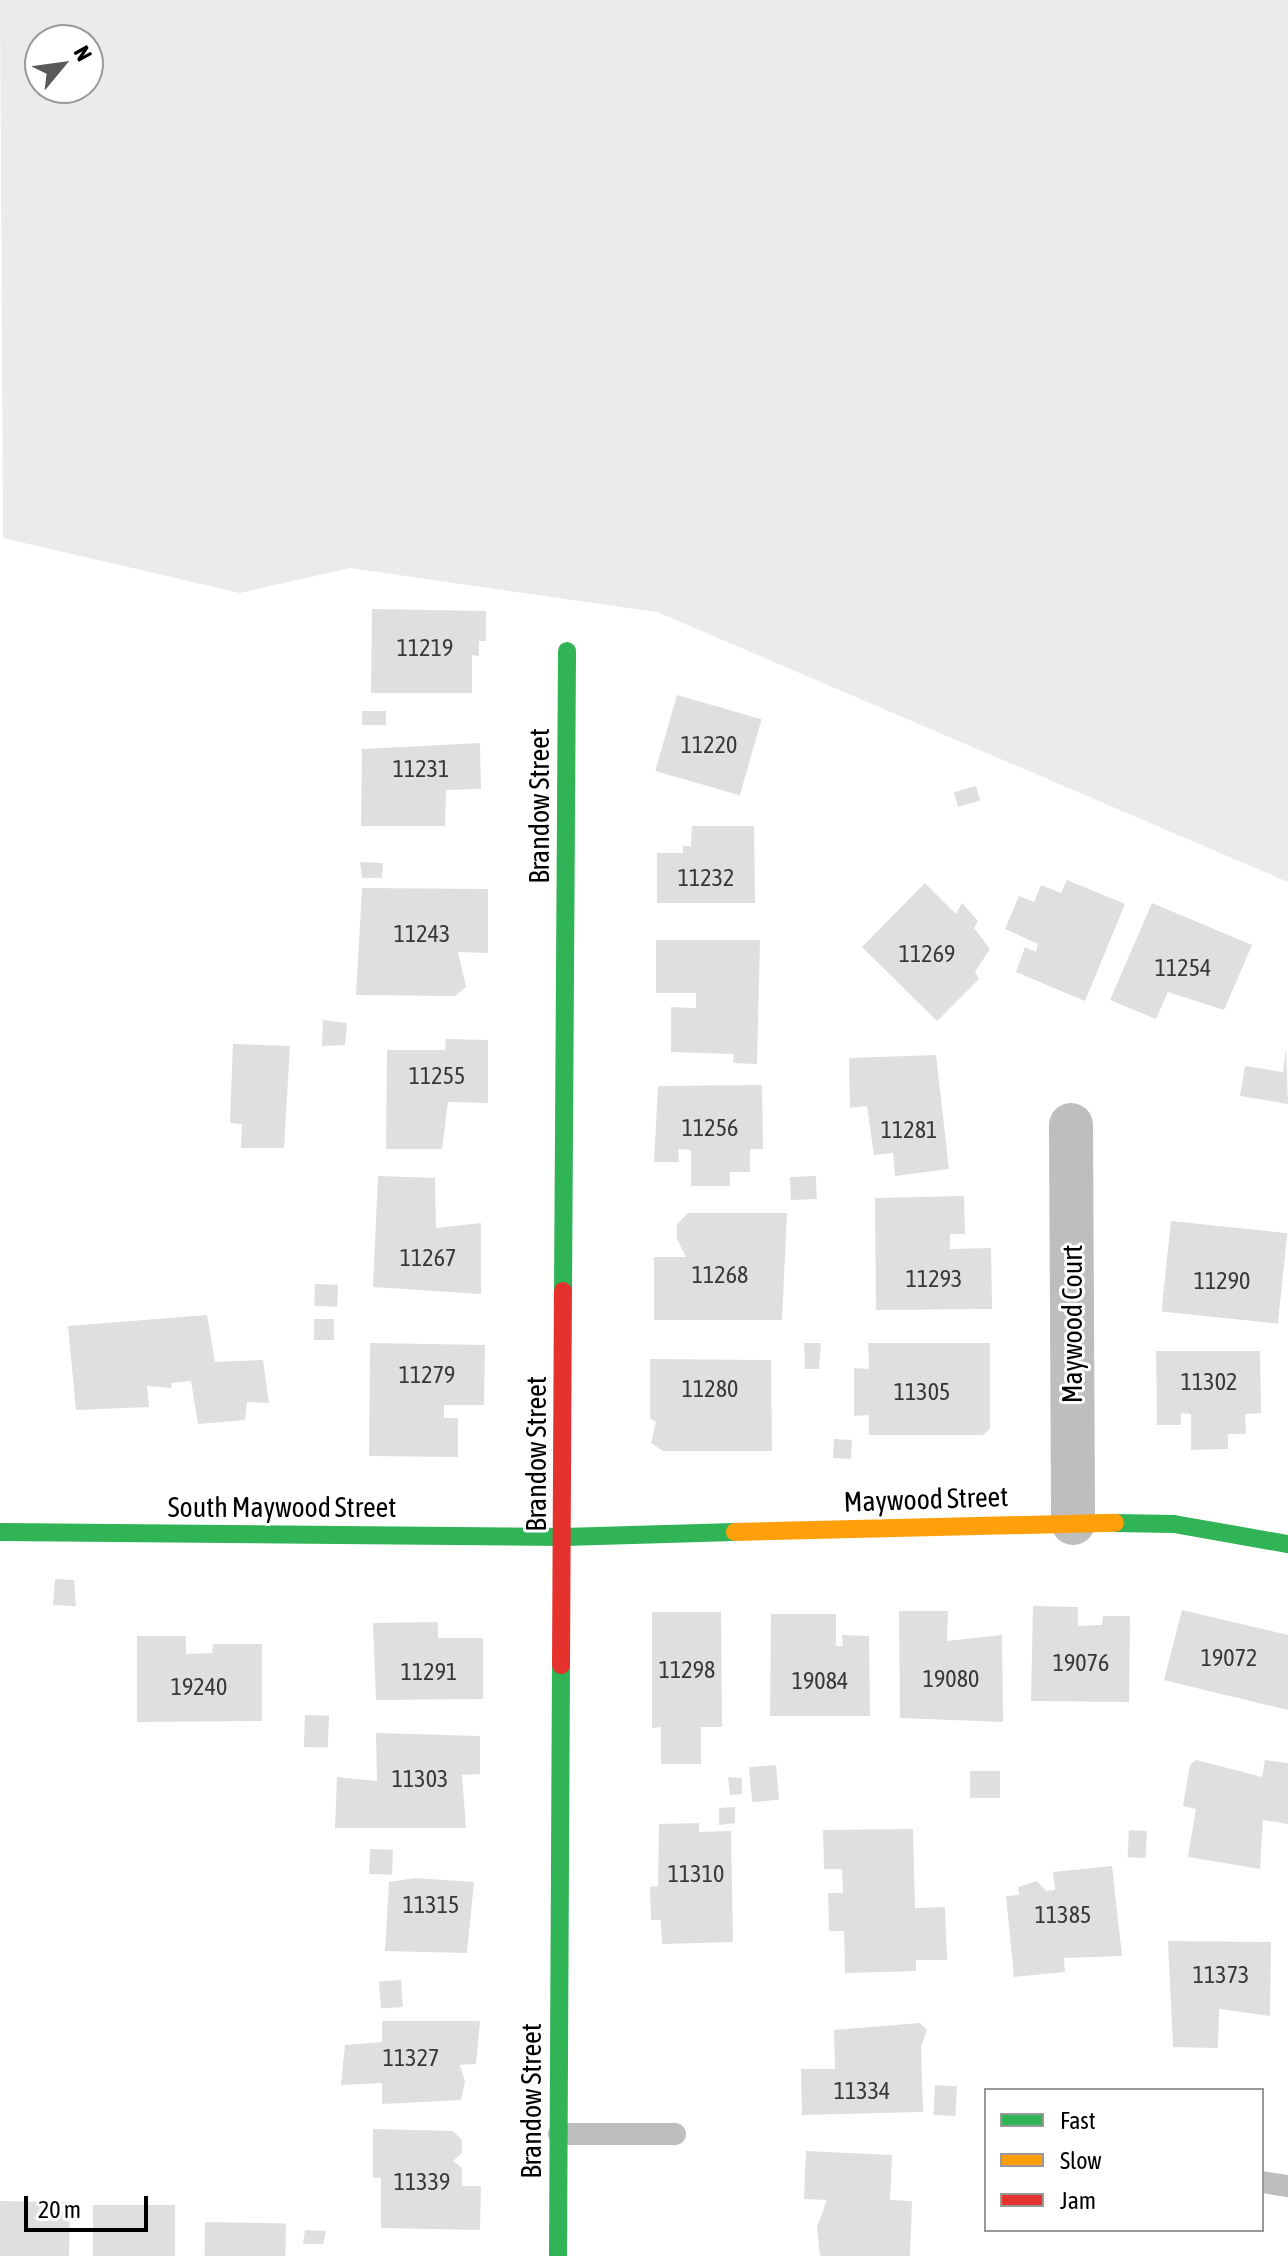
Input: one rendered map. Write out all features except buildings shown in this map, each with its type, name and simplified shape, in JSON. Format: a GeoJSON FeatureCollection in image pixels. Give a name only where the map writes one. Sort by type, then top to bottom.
{"type":"FeatureCollection","features":[{"type":"Feature","properties":{"kind":"street","name":"Brandow Street"},"geometry":{"type":"LineString","coordinates":[[558,2256],[567,651]]}},
{"type":"Feature","properties":{"kind":"street","name":"Maywood Court"},"geometry":{"type":"LineString","coordinates":[[1071,1125],[1073,1523]]}},
{"type":"Feature","properties":{"kind":"street","name":"Maywood Street"},"geometry":{"type":"LineString","coordinates":[[564,1537],[1073,1523],[1174,1524],[1288,1544]]}},
{"type":"Feature","properties":{"kind":"street","name":"South Maywood Street"},"geometry":{"type":"LineString","coordinates":[[0,1532],[564,1537]]}},
{"type":"Feature","properties":{"kind":"lane"},"geometry":{"type":"LineString","coordinates":[[559,2134],[675,2134]]}},
{"type":"Feature","properties":{"kind":"lane"},"geometry":{"type":"LineString","coordinates":[[1264,2182],[1288,2186]]}},
{"type":"Feature","properties":{"kind":"shaded area"},"geometry":{"type":"Polygon","coordinates":[[[0,0],[1288,0],[1288,882],[657,612],[350,568],[240,593],[3,538],[0,0]]]}},
{"type":"Feature","properties":{"kind":"traffic: fast"},"geometry":{"type":"LineString","coordinates":[[563,1291],[567,651]]}},
{"type":"Feature","properties":{"kind":"traffic: fast"},"geometry":{"type":"LineString","coordinates":[[1115,1523],[1174,1524],[1288,1544]]}},
{"type":"Feature","properties":{"kind":"traffic: fast"},"geometry":{"type":"LineString","coordinates":[[0,1532],[564,1537],[735,1532]]}},
{"type":"Feature","properties":{"kind":"traffic: fast"},"geometry":{"type":"LineString","coordinates":[[558,2256],[561,1665]]}},
{"type":"Feature","properties":{"kind":"traffic: slow"},"geometry":{"type":"LineString","coordinates":[[735,1532],[1115,1523]]}},
{"type":"Feature","properties":{"kind":"traffic: jam"},"geometry":{"type":"LineString","coordinates":[[561,1665],[563,1291]]}}]}
